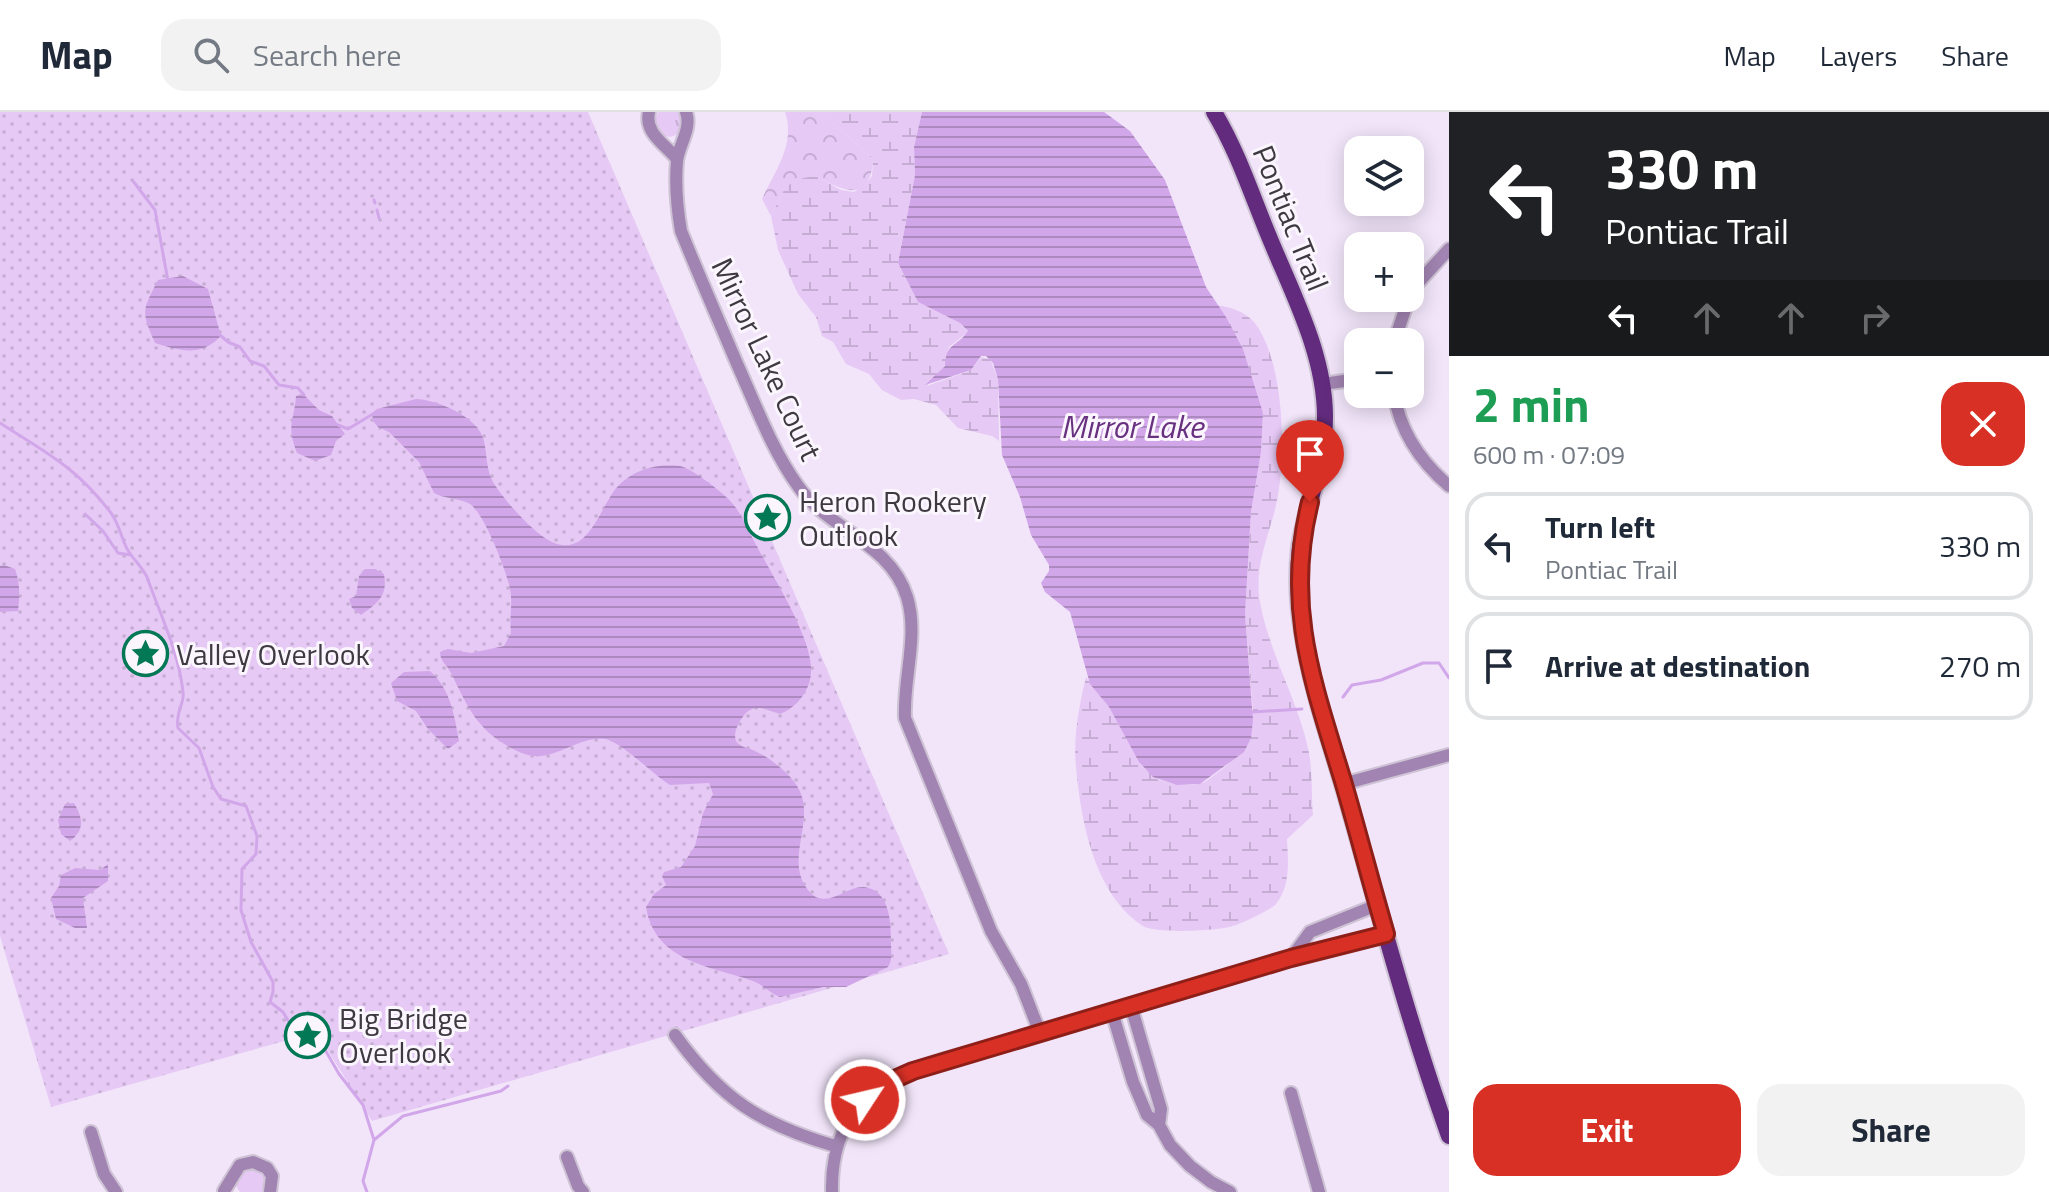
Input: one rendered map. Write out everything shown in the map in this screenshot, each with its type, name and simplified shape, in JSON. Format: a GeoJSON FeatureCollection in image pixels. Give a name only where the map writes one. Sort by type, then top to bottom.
{"type":"FeatureCollection","features":[{"type":"Feature","properties":{"kind":"main road","name":"Pontiac Trail"},"geometry":{"type":"LineString","coordinates":[[1214,112],[1278,260],[1317,358],[1323,384],[1325,419],[1300,548],[1299,603],[1310,668],[1377,905],[1449,1136]]}},
{"type":"Feature","properties":{"kind":"street"},"geometry":{"type":"LineString","coordinates":[[649,112],[648,124],[652,135],[677,159]]}},
{"type":"Feature","properties":{"kind":"street","name":"Mirror Lake Court"},"geometry":{"type":"LineString","coordinates":[[686,112],[688,127],[677,159],[676,205],[681,231],[775,447],[798,487],[815,507],[872,546],[895,573],[907,595],[912,623],[904,694],[905,718],[991,931],[1021,984],[1040,1033]]}},
{"type":"Feature","properties":{"kind":"street"},"geometry":{"type":"LineString","coordinates":[[1424,276],[1449,249]]}},
{"type":"Feature","properties":{"kind":"street"},"geometry":{"type":"LineString","coordinates":[[1323,384],[1344,381]]}},
{"type":"Feature","properties":{"kind":"street"},"geometry":{"type":"LineString","coordinates":[[1398,408],[1415,449],[1433,473],[1449,486]]}},
{"type":"Feature","properties":{"kind":"street"},"geometry":{"type":"LineString","coordinates":[[1343,784],[1449,755]]}},
{"type":"Feature","properties":{"kind":"street"},"geometry":{"type":"LineString","coordinates":[[1291,958],[1310,932],[1377,905]]}},
{"type":"Feature","properties":{"kind":"street"},"geometry":{"type":"LineString","coordinates":[[832,1192],[835,1146],[852,1116],[865,1100],[886,1083],[913,1071],[1291,958],[1386,934]]}},
{"type":"Feature","properties":{"kind":"street"},"geometry":{"type":"LineString","coordinates":[[1131,1006],[1161,1109],[1159,1125]]}},
{"type":"Feature","properties":{"kind":"street"},"geometry":{"type":"LineString","coordinates":[[1112,1012],[1141,1106],[1190,1166],[1230,1192]]}},
{"type":"Feature","properties":{"kind":"street"},"geometry":{"type":"LineString","coordinates":[[675,1035],[704,1074],[748,1111],[803,1137],[835,1146]]}},
{"type":"Feature","properties":{"kind":"street"},"geometry":{"type":"LineString","coordinates":[[1133,1082],[1152,1077]]}},
{"type":"Feature","properties":{"kind":"street"},"geometry":{"type":"LineString","coordinates":[[1291,1093],[1318,1192]]}},
{"type":"Feature","properties":{"kind":"street"},"geometry":{"type":"LineString","coordinates":[[91,1132],[104,1174],[116,1192]]}},
{"type":"Feature","properties":{"kind":"street"},"geometry":{"type":"LineString","coordinates":[[567,1157],[583,1192]]}},
{"type":"Feature","properties":{"kind":"street"},"geometry":{"type":"LineString","coordinates":[[224,1192],[240,1165],[253,1162],[267,1168],[272,1176],[270,1192]]}},
{"type":"Feature","properties":{"kind":"green space"},"geometry":{"type":"Polygon","coordinates":[[[0,112],[588,112],[949,954],[372,1121],[316,1032],[51,1107],[0,936],[0,112]]]}},
{"type":"Feature","properties":{"kind":"green space"},"geometry":{"type":"Polygon","coordinates":[[[658,112],[680,112],[684,120],[679,134],[670,137],[661,135],[654,122],[658,112]]]}},
{"type":"Feature","properties":{"kind":"green space"},"geometry":{"type":"Polygon","coordinates":[[[785,112],[821,112],[873,160],[867,183],[854,190],[845,189],[816,176],[785,188],[771,216],[762,199],[786,146],[788,124],[785,112]]]}},
{"type":"Feature","properties":{"kind":"green space"},"geometry":{"type":"Polygon","coordinates":[[[821,112],[922,112],[914,147],[915,175],[898,263],[918,302],[960,323],[968,332],[949,347],[945,365],[927,386],[971,370],[981,357],[990,359],[998,379],[999,441],[992,436],[958,428],[936,405],[914,399],[901,400],[882,390],[869,374],[846,364],[833,342],[822,336],[816,317],[798,294],[778,250],[771,216],[785,188],[797,179],[816,176],[841,190],[854,192],[872,176],[873,160],[821,112]]]}},
{"type":"Feature","properties":{"kind":"green space"},"geometry":{"type":"Polygon","coordinates":[[[1216,305],[1236,310],[1254,322],[1264,338],[1277,381],[1282,454],[1275,509],[1261,560],[1260,602],[1308,748],[1313,815],[1287,839],[1286,881],[1276,904],[1263,913],[1225,928],[1160,930],[1143,926],[1126,912],[1102,876],[1093,855],[1086,833],[1076,767],[1076,733],[1086,677],[1109,707],[1142,766],[1157,779],[1193,785],[1205,782],[1232,760],[1253,712],[1245,614],[1251,512],[1261,452],[1263,413],[1226,317],[1216,305]]]}},
{"type":"Feature","properties":{"kind":"green space"},"geometry":{"type":"Polygon","coordinates":[[[246,1169],[264,1174],[264,1192],[240,1192],[235,1184],[246,1169]]]}},
{"type":"Feature","properties":{"kind":"water","name":"Mirror Lake"},"geometry":{"type":"Polygon","coordinates":[[[922,112],[1104,112],[1130,131],[1165,180],[1206,287],[1243,349],[1263,413],[1261,452],[1251,512],[1245,614],[1253,720],[1251,738],[1244,752],[1200,784],[1177,785],[1153,777],[1139,762],[1109,707],[1090,684],[1070,612],[1045,592],[1041,583],[1049,571],[1049,565],[1031,535],[1020,497],[1002,455],[998,379],[993,363],[986,356],[981,356],[971,370],[925,385],[945,366],[947,353],[968,331],[960,323],[918,302],[898,263],[915,175],[914,147],[922,112]]]}},
{"type":"Feature","properties":{"kind":"water"},"geometry":{"type":"Polygon","coordinates":[[[183,276],[208,289],[221,336],[198,350],[182,350],[155,343],[147,324],[146,305],[158,280],[183,276]]]}},
{"type":"Feature","properties":{"kind":"water"},"geometry":{"type":"Polygon","coordinates":[[[303,394],[319,410],[332,416],[345,434],[336,441],[331,455],[315,461],[297,453],[292,436],[296,396],[303,394]]]}},
{"type":"Feature","properties":{"kind":"water"},"geometry":{"type":"Polygon","coordinates":[[[416,399],[446,406],[474,424],[484,441],[493,482],[520,515],[552,542],[565,545],[576,543],[593,527],[619,485],[632,475],[655,467],[672,465],[685,468],[708,482],[733,504],[799,624],[806,642],[811,673],[805,692],[786,711],[780,714],[755,708],[746,713],[736,729],[736,741],[776,764],[801,794],[804,818],[799,867],[808,890],[821,899],[864,887],[880,894],[888,909],[891,927],[891,961],[888,967],[846,987],[823,987],[780,997],[753,981],[704,966],[673,951],[652,926],[646,907],[654,894],[666,885],[662,876],[664,872],[681,867],[695,846],[703,813],[713,794],[709,783],[670,785],[605,739],[587,741],[543,756],[527,755],[495,738],[479,722],[440,652],[448,649],[471,653],[504,646],[511,633],[510,589],[494,544],[476,510],[466,502],[434,493],[419,462],[389,432],[373,421],[372,413],[377,409],[416,399]]]}},
{"type":"Feature","properties":{"kind":"water"},"geometry":{"type":"Polygon","coordinates":[[[0,566],[15,569],[17,574],[18,611],[0,612],[0,566]]]}},
{"type":"Feature","properties":{"kind":"water"},"geometry":{"type":"Polygon","coordinates":[[[365,569],[375,569],[384,574],[384,588],[377,603],[361,615],[352,608],[349,599],[356,596],[359,576],[365,569]]]}},
{"type":"Feature","properties":{"kind":"water"},"geometry":{"type":"Polygon","coordinates":[[[430,671],[443,686],[453,712],[459,741],[448,749],[428,729],[416,711],[397,701],[391,683],[404,672],[430,671]]]}},
{"type":"Feature","properties":{"kind":"water"},"geometry":{"type":"Polygon","coordinates":[[[74,803],[81,824],[70,841],[61,834],[58,820],[65,804],[74,803]]]}},
{"type":"Feature","properties":{"kind":"water"},"geometry":{"type":"Polygon","coordinates":[[[108,864],[108,881],[83,898],[87,928],[75,928],[56,919],[51,898],[59,886],[61,875],[75,868],[100,870],[108,864]]]}},
{"type":"Feature","properties":{"kind":"waterway"},"geometry":{"type":"LineString","coordinates":[[133,181],[155,210],[168,281]]}},
{"type":"Feature","properties":{"kind":"waterway"},"geometry":{"type":"LineString","coordinates":[[377,210],[379,218]]}},
{"type":"Feature","properties":{"kind":"waterway"},"geometry":{"type":"LineString","coordinates":[[220,335],[240,347],[250,361],[264,366],[279,385],[298,388],[304,395]]}},
{"type":"Feature","properties":{"kind":"waterway"},"geometry":{"type":"LineString","coordinates":[[338,425],[348,429],[373,414]]}},
{"type":"Feature","properties":{"kind":"waterway"},"geometry":{"type":"LineString","coordinates":[[0,423],[60,462],[86,484],[111,513],[127,548],[147,577],[181,677],[183,696],[178,728],[199,748],[213,787],[221,799],[246,806],[257,836],[256,854],[242,869],[241,910],[251,942],[273,982],[270,1002],[283,1012],[289,1022],[320,1041],[339,1074],[363,1105],[374,1140],[363,1181],[367,1192]]}},
{"type":"Feature","properties":{"kind":"waterway"},"geometry":{"type":"LineString","coordinates":[[85,514],[103,531],[118,553],[131,555]]}},
{"type":"Feature","properties":{"kind":"waterway"},"geometry":{"type":"LineString","coordinates":[[1343,697],[1352,685],[1381,680],[1423,663],[1439,663],[1449,678]]}},
{"type":"Feature","properties":{"kind":"waterway"},"geometry":{"type":"LineString","coordinates":[[1253,712],[1302,709]]}},
{"type":"Feature","properties":{"kind":"waterway"},"geometry":{"type":"LineString","coordinates":[[374,1140],[403,1116],[501,1091],[508,1086]]}},
{"type":"Feature","properties":{"kind":"place","name":"Heron Rookery Outlook"},"geometry":{"type":"Point","coordinates":[768,518]}},
{"type":"Feature","properties":{"kind":"place","name":"Valley Overlook"},"geometry":{"type":"Point","coordinates":[145,654]}},
{"type":"Feature","properties":{"kind":"place","name":"Big Bridge Overlook"},"geometry":{"type":"Point","coordinates":[308,1035]}},
{"type":"Feature","properties":{"kind":"route"},"geometry":{"type":"LineString","coordinates":[[865,1100],[886,1083],[913,1071],[1291,958],[1386,934],[1327,730],[1303,634],[1298,579],[1300,548],[1310,502]]}}]}
